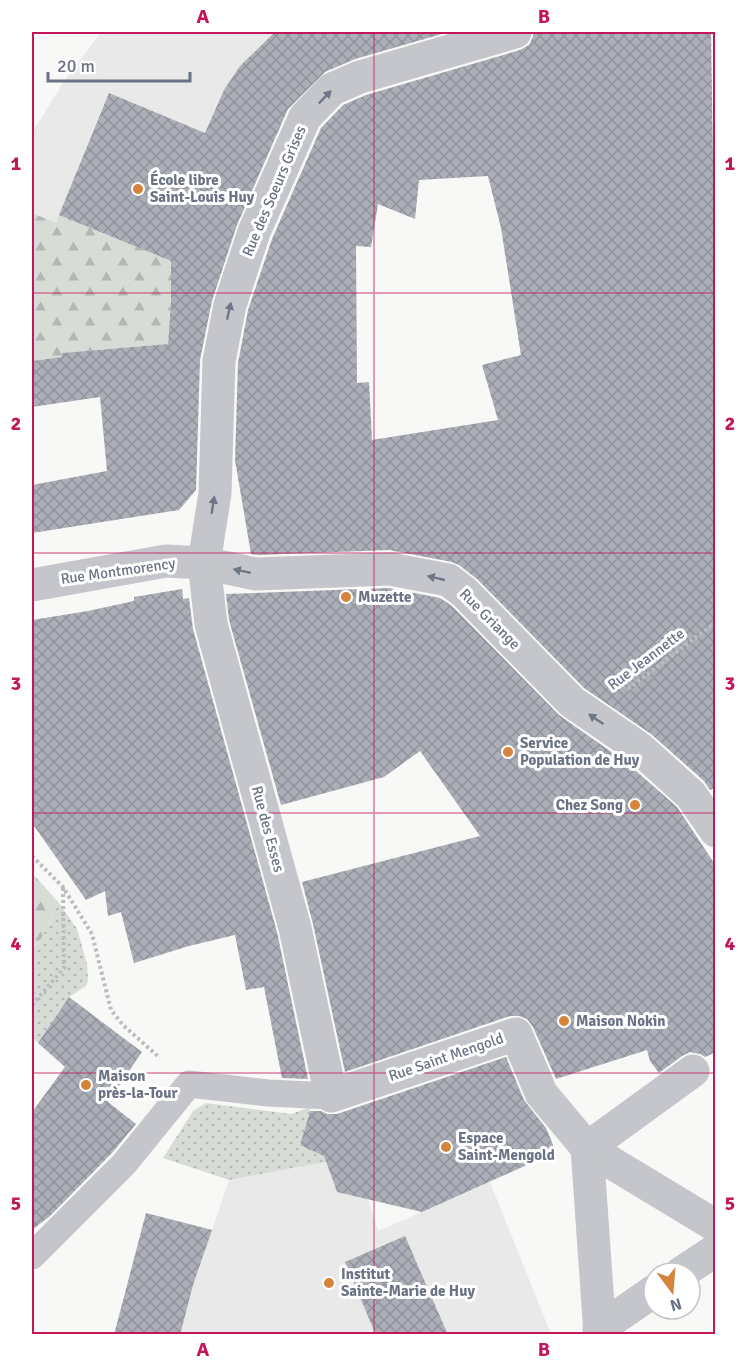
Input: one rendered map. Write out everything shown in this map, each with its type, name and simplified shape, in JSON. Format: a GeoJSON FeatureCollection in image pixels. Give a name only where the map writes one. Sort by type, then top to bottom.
{"type":"FeatureCollection","features":[{"type":"Feature","properties":{"kind":"street","name":"Rue des Soeurs Grises"},"geometry":{"type":"LineString","coordinates":[[204,563],[215,493],[219,361],[230,305],[254,232],[305,117],[332,89],[360,77],[515,32]]}},
{"type":"Feature","properties":{"kind":"street","name":"Rue Montmorency"},"geometry":{"type":"LineString","coordinates":[[32,585],[166,561],[204,563]]}},
{"type":"Feature","properties":{"kind":"street","name":"Rue Griange"},"geometry":{"type":"LineString","coordinates":[[204,563],[255,574],[390,569],[448,580],[464,592],[572,702],[639,748],[691,795],[716,831]]}},
{"type":"Feature","properties":{"kind":"street","name":"Rue des Esses"},"geometry":{"type":"LineString","coordinates":[[204,563],[211,624],[295,928],[331,1096]]}},
{"type":"Feature","properties":{"kind":"street","name":"Rue Saint Mengold"},"geometry":{"type":"LineString","coordinates":[[331,1096],[516,1034],[542,1093],[587,1148]]}},
{"type":"Feature","properties":{"kind":"street"},"geometry":{"type":"LineString","coordinates":[[587,1148],[693,1071]]}},
{"type":"Feature","properties":{"kind":"street"},"geometry":{"type":"LineString","coordinates":[[587,1148],[716,1226]]}},
{"type":"Feature","properties":{"kind":"street"},"geometry":{"type":"LineString","coordinates":[[587,1148],[599,1332]]}},
{"type":"Feature","properties":{"kind":"street"},"geometry":{"type":"LineString","coordinates":[[699,1261],[716,1250]]}},
{"type":"Feature","properties":{"kind":"street"},"geometry":{"type":"LineString","coordinates":[[599,1332],[642,1300]]}},
{"type":"Feature","properties":{"kind":"lane"},"geometry":{"type":"LineString","coordinates":[[32,1256],[124,1164],[189,1084],[268,1093],[331,1096]]}},
{"type":"Feature","properties":{"kind":"path","name":"Rue Jeannette"},"geometry":{"type":"LineString","coordinates":[[591,716],[716,622]]}},
{"type":"Feature","properties":{"kind":"path"},"geometry":{"type":"LineString","coordinates":[[32,856],[63,888],[92,934],[111,1010],[123,1025],[189,1084]]}},
{"type":"Feature","properties":{"kind":"path"},"geometry":{"type":"LineString","coordinates":[[32,1005],[64,968],[63,888]]}},
{"type":"Feature","properties":{"kind":"shaded area","name":"École libre Saint-Louis Huy"},"geometry":{"type":"Polygon","coordinates":[[[101,32],[431,32],[333,60],[297,86],[199,307],[59,215],[56,224],[32,213],[32,133],[63,83],[101,32]]]}},
{"type":"Feature","properties":{"kind":"shaded area","name":"Institut Sainte-Marie de Huy"},"geometry":{"type":"Polygon","coordinates":[[[326,1162],[337,1192],[368,1199],[378,1231],[490,1182],[551,1334],[114,1334],[146,1213],[212,1230],[229,1180],[326,1162]]]}},
{"type":"Feature","properties":{"kind":"green space"},"geometry":{"type":"Polygon","coordinates":[[[32,213],[56,223],[59,215],[171,261],[168,344],[62,353],[62,357],[32,361],[32,213]]]}},
{"type":"Feature","properties":{"kind":"green space"},"geometry":{"type":"Polygon","coordinates":[[[32,873],[59,903],[42,937],[32,949],[32,873]]]}},
{"type":"Feature","properties":{"kind":"green space"},"geometry":{"type":"Polygon","coordinates":[[[59,903],[77,929],[87,964],[88,981],[86,986],[69,997],[38,1043],[32,1037],[32,949],[42,937],[59,903]]]}},
{"type":"Feature","properties":{"kind":"green space"},"geometry":{"type":"Polygon","coordinates":[[[206,1103],[291,1114],[311,1107],[300,1145],[330,1158],[326,1162],[229,1180],[163,1158],[193,1111],[206,1103]]]}},
{"type":"Feature","properties":{"kind":"building"},"geometry":{"type":"Polygon","coordinates":[[[275,32],[449,32],[355,59],[325,72],[288,109],[237,225],[212,301],[200,360],[196,490],[179,510],[32,533],[32,485],[107,471],[100,397],[32,407],[32,361],[62,357],[62,353],[168,344],[171,261],[59,215],[109,93],[205,133],[224,90],[240,66],[275,32]]]}},
{"type":"Feature","properties":{"kind":"building"},"geometry":{"type":"Polygon","coordinates":[[[533,32],[711,32],[714,226],[716,225],[716,787],[710,790],[704,781],[651,734],[584,688],[477,579],[459,565],[389,550],[251,554],[235,460],[238,363],[248,310],[272,239],[321,128],[343,105],[366,95],[520,50],[529,45],[533,32]],[[488,176],[419,180],[415,219],[378,204],[371,247],[356,246],[357,383],[369,382],[372,440],[498,420],[482,365],[521,355],[501,228],[488,176]]]}},
{"type":"Feature","properties":{"kind":"building"},"geometry":{"type":"Polygon","coordinates":[[[389,588],[440,598],[452,606],[559,715],[627,763],[677,807],[716,866],[716,1052],[705,1057],[690,1052],[659,1073],[650,1061],[647,1050],[556,1079],[533,1027],[527,1019],[510,1016],[345,1072],[302,882],[480,836],[420,751],[384,777],[281,805],[229,620],[226,594],[389,588]]]}},
{"type":"Feature","properties":{"kind":"building"},"geometry":{"type":"Polygon","coordinates":[[[182,589],[183,599],[189,598],[193,629],[277,932],[308,1079],[282,1078],[264,987],[246,990],[235,935],[134,963],[121,912],[108,916],[105,891],[86,900],[32,823],[32,620],[88,611],[134,601],[134,597],[182,589]]]}},
{"type":"Feature","properties":{"kind":"building"},"geometry":{"type":"Polygon","coordinates":[[[69,997],[142,1052],[108,1102],[136,1124],[112,1153],[50,1216],[32,1230],[32,1112],[65,1067],[38,1043],[69,997]]]}},
{"type":"Feature","properties":{"kind":"building","name":"Espace Saint-Mengold"},"geometry":{"type":"Polygon","coordinates":[[[506,1057],[524,1100],[546,1128],[556,1152],[422,1212],[337,1192],[324,1156],[300,1145],[310,1111],[337,1114],[506,1057]]]}},
{"type":"Feature","properties":{"kind":"building"},"geometry":{"type":"Polygon","coordinates":[[[146,1213],[212,1230],[193,1285],[180,1335],[114,1335],[146,1213]]]}},
{"type":"Feature","properties":{"kind":"building"},"geometry":{"type":"Polygon","coordinates":[[[405,1236],[448,1335],[376,1335],[345,1262],[405,1236]]]}},
{"type":"Feature","properties":{"kind":"place","name":"École libre Saint-Louis Huy"},"geometry":{"type":"Point","coordinates":[138,189]}},
{"type":"Feature","properties":{"kind":"place","name":"Muzette"},"geometry":{"type":"Point","coordinates":[346,597]}},
{"type":"Feature","properties":{"kind":"place","name":"Service Population de Huy"},"geometry":{"type":"Point","coordinates":[508,752]}},
{"type":"Feature","properties":{"kind":"place","name":"Chez Song"},"geometry":{"type":"Point","coordinates":[635,805]}},
{"type":"Feature","properties":{"kind":"place","name":"Maison Nokin"},"geometry":{"type":"Point","coordinates":[564,1021]}},
{"type":"Feature","properties":{"kind":"place","name":"Maison près-la-Tour"},"geometry":{"type":"Point","coordinates":[86,1085]}},
{"type":"Feature","properties":{"kind":"place","name":"Espace Saint-Mengold"},"geometry":{"type":"Point","coordinates":[446,1147]}},
{"type":"Feature","properties":{"kind":"place","name":"Institut Sainte-Marie de Huy"},"geometry":{"type":"Point","coordinates":[329,1283]}}]}
